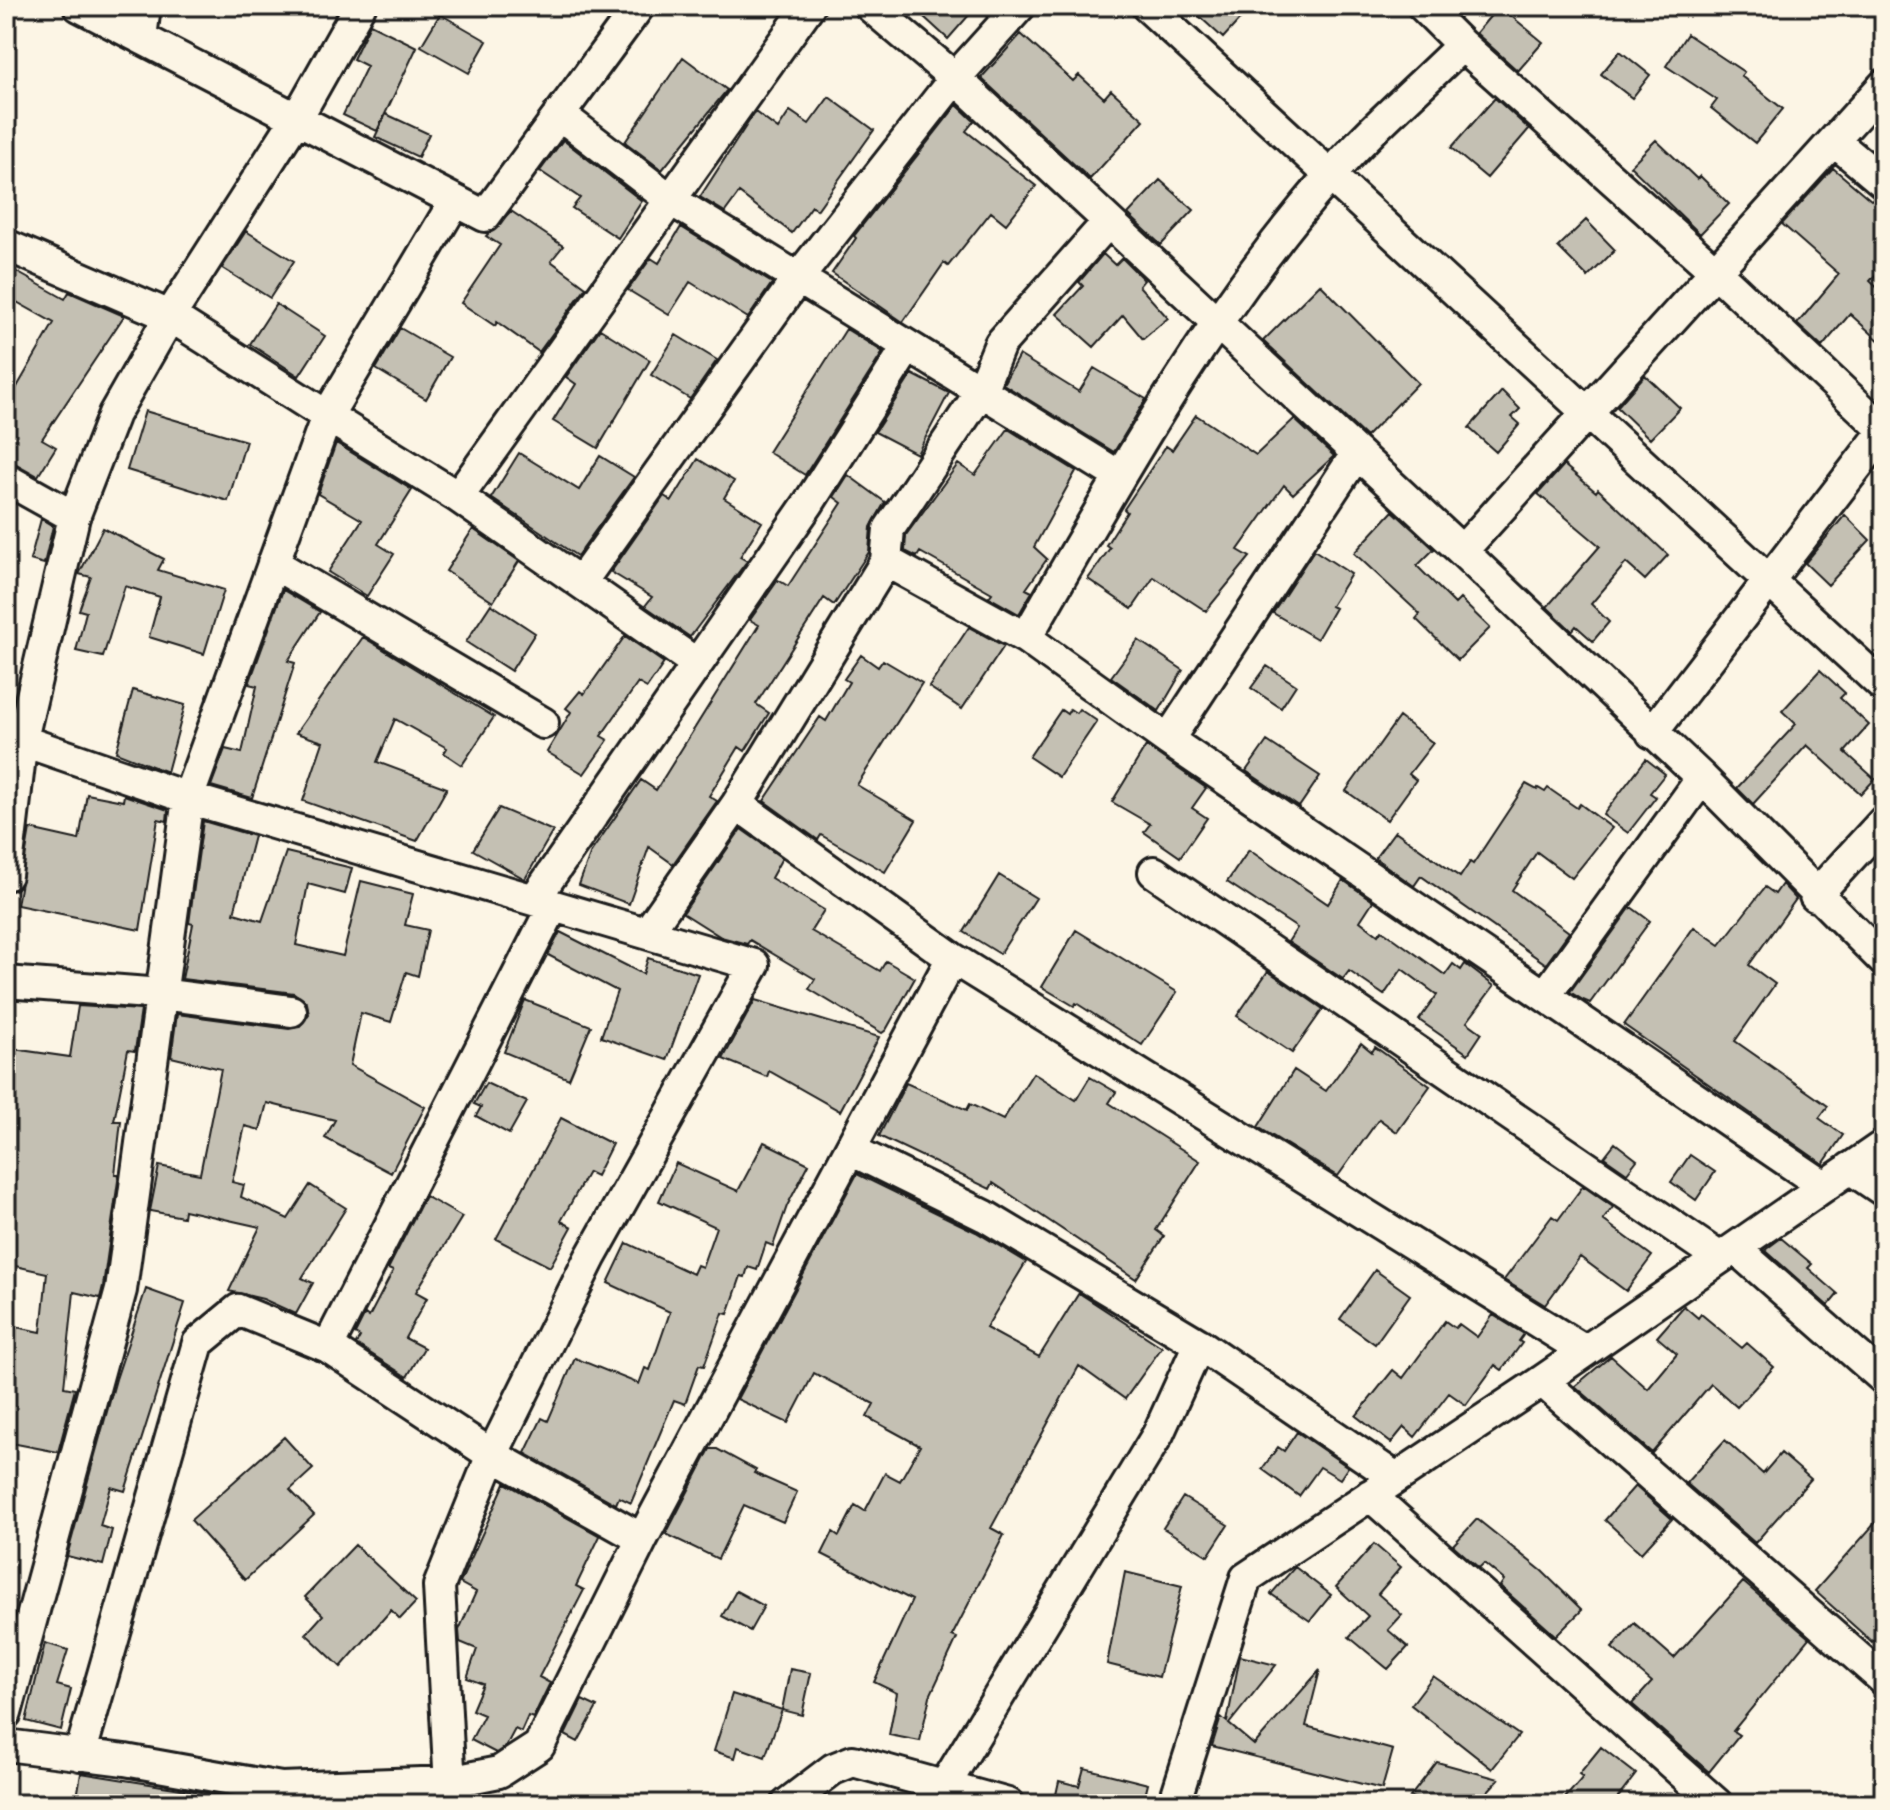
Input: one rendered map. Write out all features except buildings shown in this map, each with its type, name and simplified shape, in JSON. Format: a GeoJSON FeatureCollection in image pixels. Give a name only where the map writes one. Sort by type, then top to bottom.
{"type":"FeatureCollection","features":[{"type":"Feature","properties":{"kind":"street"},"geometry":{"type":"LineString","coordinates":[[79,6],[298,116],[485,216],[639,6]]}},
{"type":"Feature","properties":{"kind":"street"},"geometry":{"type":"LineString","coordinates":[[141,38],[145,6]]}},
{"type":"Feature","properties":{"kind":"street"},"geometry":{"type":"LineString","coordinates":[[6,875],[14,737],[74,517],[114,414],[170,316],[298,116],[360,6]]}},
{"type":"Feature","properties":{"kind":"street"},"geometry":{"type":"LineString","coordinates":[[458,497],[809,6]]}},
{"type":"Feature","properties":{"kind":"street"},"geometry":{"type":"LineString","coordinates":[[870,6],[955,78],[1219,321],[1702,778],[1815,896],[1884,961]]}},
{"type":"Feature","properties":{"kind":"street"},"geometry":{"type":"LineString","coordinates":[[581,582],[798,278],[955,78],[1020,6]]}},
{"type":"Feature","properties":{"kind":"street"},"geometry":{"type":"LineString","coordinates":[[1147,6],[1884,687]]}},
{"type":"Feature","properties":{"kind":"street"},"geometry":{"type":"LineString","coordinates":[[1423,6],[1462,45],[1716,272],[1884,430],[1652,733]]}},
{"type":"Feature","properties":{"kind":"street"},"geometry":{"type":"LineString","coordinates":[[1026,638],[1119,476],[1219,321],[1329,177],[1462,45]]}},
{"type":"Feature","properties":{"kind":"street"},"geometry":{"type":"LineString","coordinates":[[1462,551],[1884,85]]}},
{"type":"Feature","properties":{"kind":"street"},"geometry":{"type":"LineString","coordinates":[[559,114],[671,200],[1119,476]]}},
{"type":"Feature","properties":{"kind":"street"},"geometry":{"type":"LineString","coordinates":[[1834,141],[1884,183]]}},
{"type":"Feature","properties":{"kind":"street"},"geometry":{"type":"LineString","coordinates":[[6,1713],[121,1290],[188,798],[327,416],[455,201]]}},
{"type":"Feature","properties":{"kind":"street"},"geometry":{"type":"LineString","coordinates":[[647,933],[737,804],[886,561],[889,529],[980,393],[1000,344],[1108,222]]}},
{"type":"Feature","properties":{"kind":"street"},"geometry":{"type":"LineString","coordinates":[[6,245],[170,316],[458,497],[697,664]]}},
{"type":"Feature","properties":{"kind":"street"},"geometry":{"type":"LineString","coordinates":[[328,1347],[544,903],[697,664],[808,504],[908,346]]}},
{"type":"Feature","properties":{"kind":"street"},"geometry":{"type":"LineString","coordinates":[[1168,740],[1357,453]]}},
{"type":"Feature","properties":{"kind":"street"},"geometry":{"type":"LineString","coordinates":[[6,479],[74,517]]}},
{"type":"Feature","properties":{"kind":"street"},"geometry":{"type":"LineString","coordinates":[[886,561],[1026,638],[1168,740],[1824,1186]]}},
{"type":"Feature","properties":{"kind":"street"},"geometry":{"type":"LineString","coordinates":[[273,563],[543,723]]}},
{"type":"Feature","properties":{"kind":"street"},"geometry":{"type":"LineString","coordinates":[[14,737],[188,798],[754,965],[590,1258],[492,1455],[439,1586],[450,1793]]}},
{"type":"Feature","properties":{"kind":"street"},"geometry":{"type":"LineString","coordinates":[[1545,996],[1702,778]]}},
{"type":"Feature","properties":{"kind":"street"},"geometry":{"type":"LineString","coordinates":[[737,804],[952,958],[1585,1351]]}},
{"type":"Feature","properties":{"kind":"street"},"geometry":{"type":"LineString","coordinates":[[1815,896],[1884,821]]}},
{"type":"Feature","properties":{"kind":"street"},"geometry":{"type":"LineString","coordinates":[[1154,872],[1728,1253],[1884,1379]]}},
{"type":"Feature","properties":{"kind":"street"},"geometry":{"type":"LineString","coordinates":[[6,1745],[80,1755],[282,1796],[450,1793],[499,1772],[539,1746],[642,1539],[952,958]]}},
{"type":"Feature","properties":{"kind":"street"},"geometry":{"type":"LineString","coordinates":[[6,982],[161,994],[291,1011]]}},
{"type":"Feature","properties":{"kind":"street"},"geometry":{"type":"LineString","coordinates":[[1174,1804],[1246,1578],[1542,1381],[1884,1145]]}},
{"type":"Feature","properties":{"kind":"street"},"geometry":{"type":"LineString","coordinates":[[851,1150],[985,1216],[1199,1344],[1396,1478]]}},
{"type":"Feature","properties":{"kind":"street"},"geometry":{"type":"LineString","coordinates":[[1850,1168],[1884,1191]]}},
{"type":"Feature","properties":{"kind":"street"},"geometry":{"type":"LineString","coordinates":[[80,1755],[198,1343],[238,1310],[328,1347],[492,1455],[642,1539]]}},
{"type":"Feature","properties":{"kind":"street"},"geometry":{"type":"LineString","coordinates":[[956,1793],[1158,1434],[1199,1344]]}},
{"type":"Feature","properties":{"kind":"street"},"geometry":{"type":"LineString","coordinates":[[1542,1381],[1884,1680]]}},
{"type":"Feature","properties":{"kind":"street"},"geometry":{"type":"LineString","coordinates":[[1370,1495],[1717,1804]]}},
{"type":"Feature","properties":{"kind":"street"},"geometry":{"type":"LineString","coordinates":[[797,1801],[833,1769],[853,1761],[956,1793],[1008,1804]]}}]}
